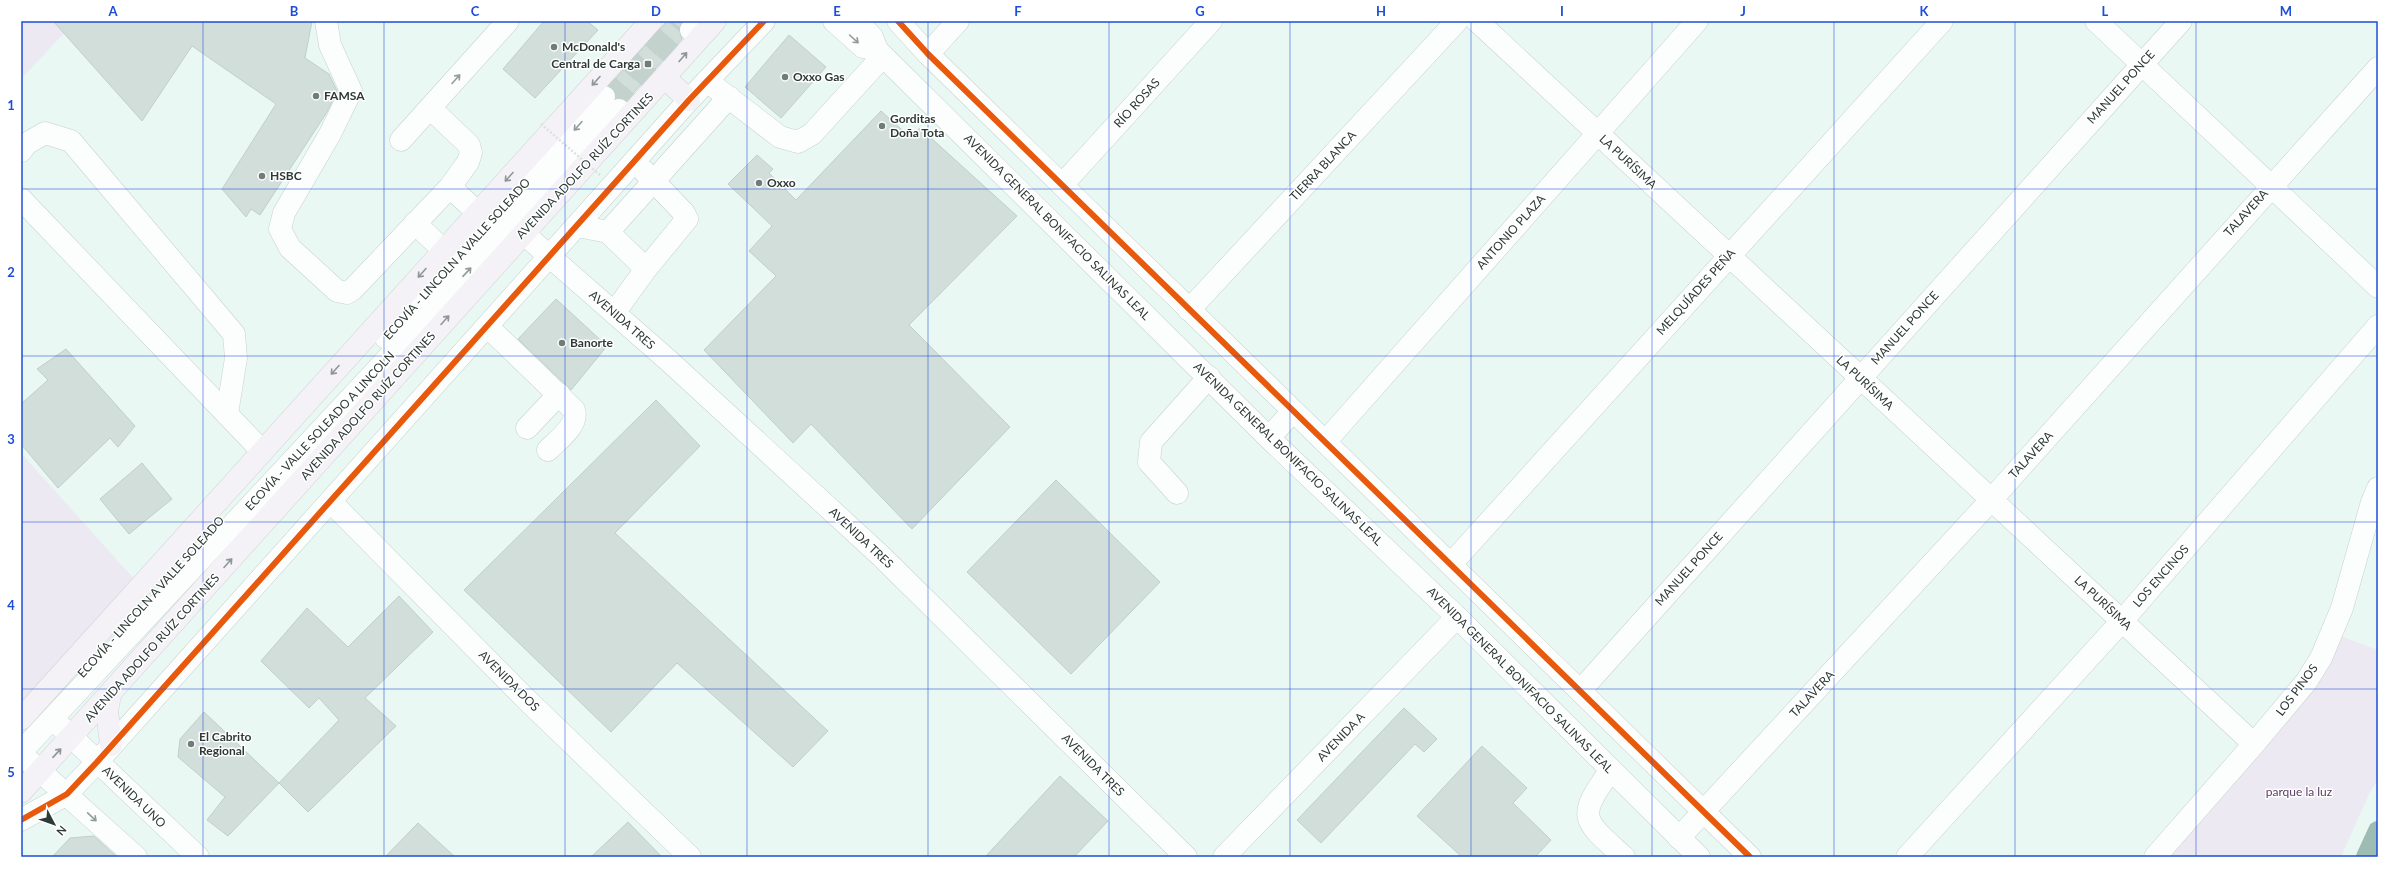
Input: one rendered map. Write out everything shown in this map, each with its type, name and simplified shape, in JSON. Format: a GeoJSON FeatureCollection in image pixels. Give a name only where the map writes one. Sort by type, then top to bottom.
{"type":"FeatureCollection","features":[{"type":"Feature","properties":{"kind":"main road"},"geometry":{"type":"LineString","coordinates":[[21,719],[46,710],[262,452],[651,21]]}},
{"type":"Feature","properties":{"kind":"main road","name":"AVENIDA ADOLFO RUÍZ CORTINES"},"geometry":{"type":"LineString","coordinates":[[21,792],[110,695],[523,233],[665,78],[715,21]]}},
{"type":"Feature","properties":{"kind":"main road"},"geometry":{"type":"LineString","coordinates":[[665,78],[689,100]]}},
{"type":"Feature","properties":{"kind":"main road"},"geometry":{"type":"LineString","coordinates":[[104,754],[107,711],[110,695]]}},
{"type":"Feature","properties":{"kind":"street"},"geometry":{"type":"LineString","coordinates":[[326,21],[330,45],[351,91],[330,134],[284,213],[280,229],[290,248],[328,285],[337,291],[347,293],[353,289],[450,186],[468,162],[471,153],[469,145],[430,108]]}},
{"type":"Feature","properties":{"kind":"street"},"geometry":{"type":"LineString","coordinates":[[401,140],[508,21]]}},
{"type":"Feature","properties":{"kind":"street"},"geometry":{"type":"LineString","coordinates":[[21,820],[67,794],[488,327],[689,100],[764,21]]}},
{"type":"Feature","properties":{"kind":"street","name":"AVENIDA GENERAL BONIFACIO SALINAS LEAL"},"geometry":{"type":"LineString","coordinates":[[834,21],[863,47],[880,53]]}},
{"type":"Feature","properties":{"kind":"street","name":"AVENIDA GENERAL BONIFACIO SALINAS LEAL"},"geometry":{"type":"LineString","coordinates":[[857,21],[872,37],[880,53],[1269,438],[1457,617],[1699,857]]}},
{"type":"Feature","properties":{"kind":"street"},"geometry":{"type":"LineString","coordinates":[[898,21],[928,54],[1189,310],[1581,690],[1750,857]]}},
{"type":"Feature","properties":{"kind":"street"},"geometry":{"type":"LineString","coordinates":[[928,54],[958,21]]}},
{"type":"Feature","properties":{"kind":"street","name":"RÍO ROSAS"},"geometry":{"type":"LineString","coordinates":[[1062,185],[1211,21]]}},
{"type":"Feature","properties":{"kind":"street","name":"TIERRA BLANCA"},"geometry":{"type":"LineString","coordinates":[[1189,310],[1457,21]]}},
{"type":"Feature","properties":{"kind":"street","name":"LA PURÍSIMA"},"geometry":{"type":"LineString","coordinates":[[1477,21],[2254,744]]}},
{"type":"Feature","properties":{"kind":"street","name":"ANTONIO PLAZA"},"geometry":{"type":"LineString","coordinates":[[1325,442],[1697,21]]}},
{"type":"Feature","properties":{"kind":"street","name":"MELQUÍADES PEÑA"},"geometry":{"type":"LineString","coordinates":[[1452,564],[1942,21]]}},
{"type":"Feature","properties":{"kind":"street"},"geometry":{"type":"LineString","coordinates":[[2096,21],[2378,286]]}},
{"type":"Feature","properties":{"kind":"street","name":"MANUEL PONCE"},"geometry":{"type":"LineString","coordinates":[[1581,690],[2181,21]]}},
{"type":"Feature","properties":{"kind":"street"},"geometry":{"type":"LineString","coordinates":[[708,81],[780,137],[798,142],[812,134],[880,53]]}},
{"type":"Feature","properties":{"kind":"street","name":"TALAVERA"},"geometry":{"type":"LineString","coordinates":[[1679,838],[1992,499],[2271,185],[2378,68]]}},
{"type":"Feature","properties":{"kind":"street"},"geometry":{"type":"LineString","coordinates":[[608,232],[729,97]]}},
{"type":"Feature","properties":{"kind":"street","name":"ECOVÍA - VALLE SOLEADO A LINCOLN"},"geometry":{"type":"LineString","coordinates":[[21,753],[46,710],[611,104]]}},
{"type":"Feature","properties":{"kind":"street"},"geometry":{"type":"LineString","coordinates":[[1000,124],[1018,188]]}},
{"type":"Feature","properties":{"kind":"street"},"geometry":{"type":"LineString","coordinates":[[21,151],[26,144],[45,133],[71,141],[234,334],[236,358],[227,414]]}},
{"type":"Feature","properties":{"kind":"street"},"geometry":{"type":"LineString","coordinates":[[614,313],[646,269],[687,219],[684,213],[635,162]]}},
{"type":"Feature","properties":{"kind":"street"},"geometry":{"type":"LineString","coordinates":[[450,186],[477,212]]}},
{"type":"Feature","properties":{"kind":"street"},"geometry":{"type":"LineString","coordinates":[[21,199],[262,452]]}},
{"type":"Feature","properties":{"kind":"street"},"geometry":{"type":"LineString","coordinates":[[415,223],[443,250]]}},
{"type":"Feature","properties":{"kind":"street"},"geometry":{"type":"LineString","coordinates":[[578,226],[608,232],[646,269]]}},
{"type":"Feature","properties":{"kind":"street","name":"AVENIDA TRES"},"geometry":{"type":"LineString","coordinates":[[523,233],[614,313],[881,556],[1186,857]]}},
{"type":"Feature","properties":{"kind":"street","name":"LOS ENCINOS"},"geometry":{"type":"LineString","coordinates":[[1907,857],[2122,621],[2378,326]]}},
{"type":"Feature","properties":{"kind":"street"},"geometry":{"type":"LineString","coordinates":[[488,327],[570,404],[576,416],[573,423],[548,450]]}},
{"type":"Feature","properties":{"kind":"street"},"geometry":{"type":"LineString","coordinates":[[1177,493],[1149,462],[1151,442],[1209,377]]}},
{"type":"Feature","properties":{"kind":"street"},"geometry":{"type":"LineString","coordinates":[[527,428],[559,394]]}},
{"type":"Feature","properties":{"kind":"street"},"geometry":{"type":"LineString","coordinates":[[1269,438],[1294,411]]}},
{"type":"Feature","properties":{"kind":"street","name":"LOS PINOS"},"geometry":{"type":"LineString","coordinates":[[2155,857],[2306,682],[2321,658],[2342,608],[2372,502],[2378,488]]}},
{"type":"Feature","properties":{"kind":"street","name":"AVENIDA DOS"},"geometry":{"type":"LineString","coordinates":[[331,502],[527,700],[690,857]]}},
{"type":"Feature","properties":{"kind":"street","name":"AVENIDA A"},"geometry":{"type":"LineString","coordinates":[[1224,857],[1457,617]]}},
{"type":"Feature","properties":{"kind":"street"},"geometry":{"type":"LineString","coordinates":[[21,741],[46,710]]}},
{"type":"Feature","properties":{"kind":"street","name":"AVENIDA UNO"},"geometry":{"type":"LineString","coordinates":[[46,710],[72,737],[104,754],[198,857]]}},
{"type":"Feature","properties":{"kind":"street"},"geometry":{"type":"LineString","coordinates":[[21,753],[136,857]]}},
{"type":"Feature","properties":{"kind":"street"},"geometry":{"type":"LineString","coordinates":[[1611,770],[1592,797],[1588,806],[1587,818],[1594,830],[1624,857]]}},
{"type":"Feature","properties":{"kind":"path"},"geometry":{"type":"LineString","coordinates":[[541,124],[600,175]]}},
{"type":"Feature","properties":{"kind":"green space"},"geometry":{"type":"Polygon","coordinates":[[[21,21],[54,21],[64,33],[21,79],[21,21]]]}},
{"type":"Feature","properties":{"kind":"green space"},"geometry":{"type":"Polygon","coordinates":[[[21,453],[134,579],[21,703],[21,453]]]}},
{"type":"Feature","properties":{"kind":"green space","name":"parque la luz"},"geometry":{"type":"Polygon","coordinates":[[[2333,633],[2378,650],[2378,779],[2369,794],[2341,857],[2159,857],[2333,633]]]}},
{"type":"Feature","properties":{"kind":"building"},"geometry":{"type":"Polygon","coordinates":[[[53,21],[312,21],[305,58],[329,74],[337,91],[327,112],[260,215],[251,209],[246,217],[222,189],[276,104],[192,46],[142,121],[53,21]]]}},
{"type":"Feature","properties":{"kind":"building"},"geometry":{"type":"Polygon","coordinates":[[[544,21],[587,21],[598,30],[535,98],[503,69],[544,21]]]}},
{"type":"Feature","properties":{"kind":"building","name":"Central de Carga"},"geometry":{"type":"Polygon","coordinates":[[[667,21],[682,22],[679,29],[682,39],[627,100],[616,98],[616,93],[609,86],[667,21]]]}},
{"type":"Feature","properties":{"kind":"building","name":"Oxxo Gas"},"geometry":{"type":"Polygon","coordinates":[[[789,35],[826,67],[781,118],[745,87],[789,35]]]}},
{"type":"Feature","properties":{"kind":"building"},"geometry":{"type":"Polygon","coordinates":[[[881,111],[910,137],[920,128],[1017,216],[909,325],[1010,427],[912,529],[811,424],[793,443],[704,350],[776,276],[749,251],[772,226],[728,184],[757,155],[773,169],[769,173],[796,200],[881,111]]]}},
{"type":"Feature","properties":{"kind":"building","name":"Banorte"},"geometry":{"type":"Polygon","coordinates":[[[556,299],[607,346],[571,390],[518,339],[556,299]]]}},
{"type":"Feature","properties":{"kind":"building"},"geometry":{"type":"Polygon","coordinates":[[[66,349],[135,426],[118,447],[110,438],[58,488],[21,444],[21,404],[48,380],[37,369],[66,349]]]}},
{"type":"Feature","properties":{"kind":"building"},"geometry":{"type":"Polygon","coordinates":[[[656,400],[700,446],[615,533],[828,731],[793,767],[677,663],[611,732],[464,590],[656,400]]]}},
{"type":"Feature","properties":{"kind":"building"},"geometry":{"type":"Polygon","coordinates":[[[142,463],[172,499],[129,534],[100,499],[142,463]]]}},
{"type":"Feature","properties":{"kind":"building"},"geometry":{"type":"Polygon","coordinates":[[[1056,480],[1160,582],[1071,674],[967,572],[1056,480]]]}},
{"type":"Feature","properties":{"kind":"building"},"geometry":{"type":"Polygon","coordinates":[[[399,596],[433,632],[365,698],[396,726],[308,812],[279,783],[339,720],[319,698],[309,708],[261,661],[307,608],[348,647],[399,596]]]}},
{"type":"Feature","properties":{"kind":"building"},"geometry":{"type":"Polygon","coordinates":[[[1404,708],[1437,739],[1424,752],[1415,744],[1321,843],[1297,820],[1404,708]]]}},
{"type":"Feature","properties":{"kind":"building"},"geometry":{"type":"Polygon","coordinates":[[[204,712],[279,783],[228,836],[207,820],[225,797],[178,757],[180,739],[204,712]]]}},
{"type":"Feature","properties":{"kind":"building"},"geometry":{"type":"Polygon","coordinates":[[[1482,746],[1527,788],[1513,803],[1551,840],[1535,857],[1462,857],[1417,816],[1482,746]]]}},
{"type":"Feature","properties":{"kind":"building"},"geometry":{"type":"Polygon","coordinates":[[[1060,776],[1108,821],[1074,857],[985,857],[1060,776]]]}},
{"type":"Feature","properties":{"kind":"building"},"geometry":{"type":"Polygon","coordinates":[[[628,822],[662,857],[591,857],[628,822]]]}},
{"type":"Feature","properties":{"kind":"building"},"geometry":{"type":"Polygon","coordinates":[[[418,823],[455,857],[385,857],[418,823]]]}},
{"type":"Feature","properties":{"kind":"building"},"geometry":{"type":"Polygon","coordinates":[[[94,836],[117,857],[52,857],[70,838],[94,836]]]}},
{"type":"Feature","properties":{"kind":"waterway"},"geometry":{"type":"LineString","coordinates":[[2366,857],[2378,831]]}},
{"type":"Feature","properties":{"kind":"tunnel"},"geometry":{"type":"LineString","coordinates":[[604,97],[672,21]]}},
{"type":"Feature","properties":{"kind":"tunnel"},"geometry":{"type":"LineString","coordinates":[[619,110],[691,30]]}},
{"type":"Feature","properties":{"kind":"cycle path"},"geometry":{"type":"LineString","coordinates":[[21,820],[67,794],[97,762],[689,100],[764,21]]}},
{"type":"Feature","properties":{"kind":"cycle path"},"geometry":{"type":"LineString","coordinates":[[898,21],[928,54],[1750,857]]}},
{"type":"Feature","properties":{"kind":"place","name":"McDonald's"},"geometry":{"type":"Point","coordinates":[554,47]}},
{"type":"Feature","properties":{"kind":"place","name":"Central de Carga"},"geometry":{"type":"Point","coordinates":[648,64]}},
{"type":"Feature","properties":{"kind":"place","name":"Oxxo Gas"},"geometry":{"type":"Point","coordinates":[785,77]}},
{"type":"Feature","properties":{"kind":"place","name":"FAMSA"},"geometry":{"type":"Point","coordinates":[316,96]}},
{"type":"Feature","properties":{"kind":"place","name":"Gorditas Doña Tota"},"geometry":{"type":"Point","coordinates":[882,126]}},
{"type":"Feature","properties":{"kind":"place","name":"HSBC"},"geometry":{"type":"Point","coordinates":[262,176]}},
{"type":"Feature","properties":{"kind":"place","name":"Oxxo"},"geometry":{"type":"Point","coordinates":[759,183]}},
{"type":"Feature","properties":{"kind":"place","name":"Banorte"},"geometry":{"type":"Point","coordinates":[562,343]}},
{"type":"Feature","properties":{"kind":"place","name":"El Cabrito Regional"},"geometry":{"type":"Point","coordinates":[191,744]}}]}
